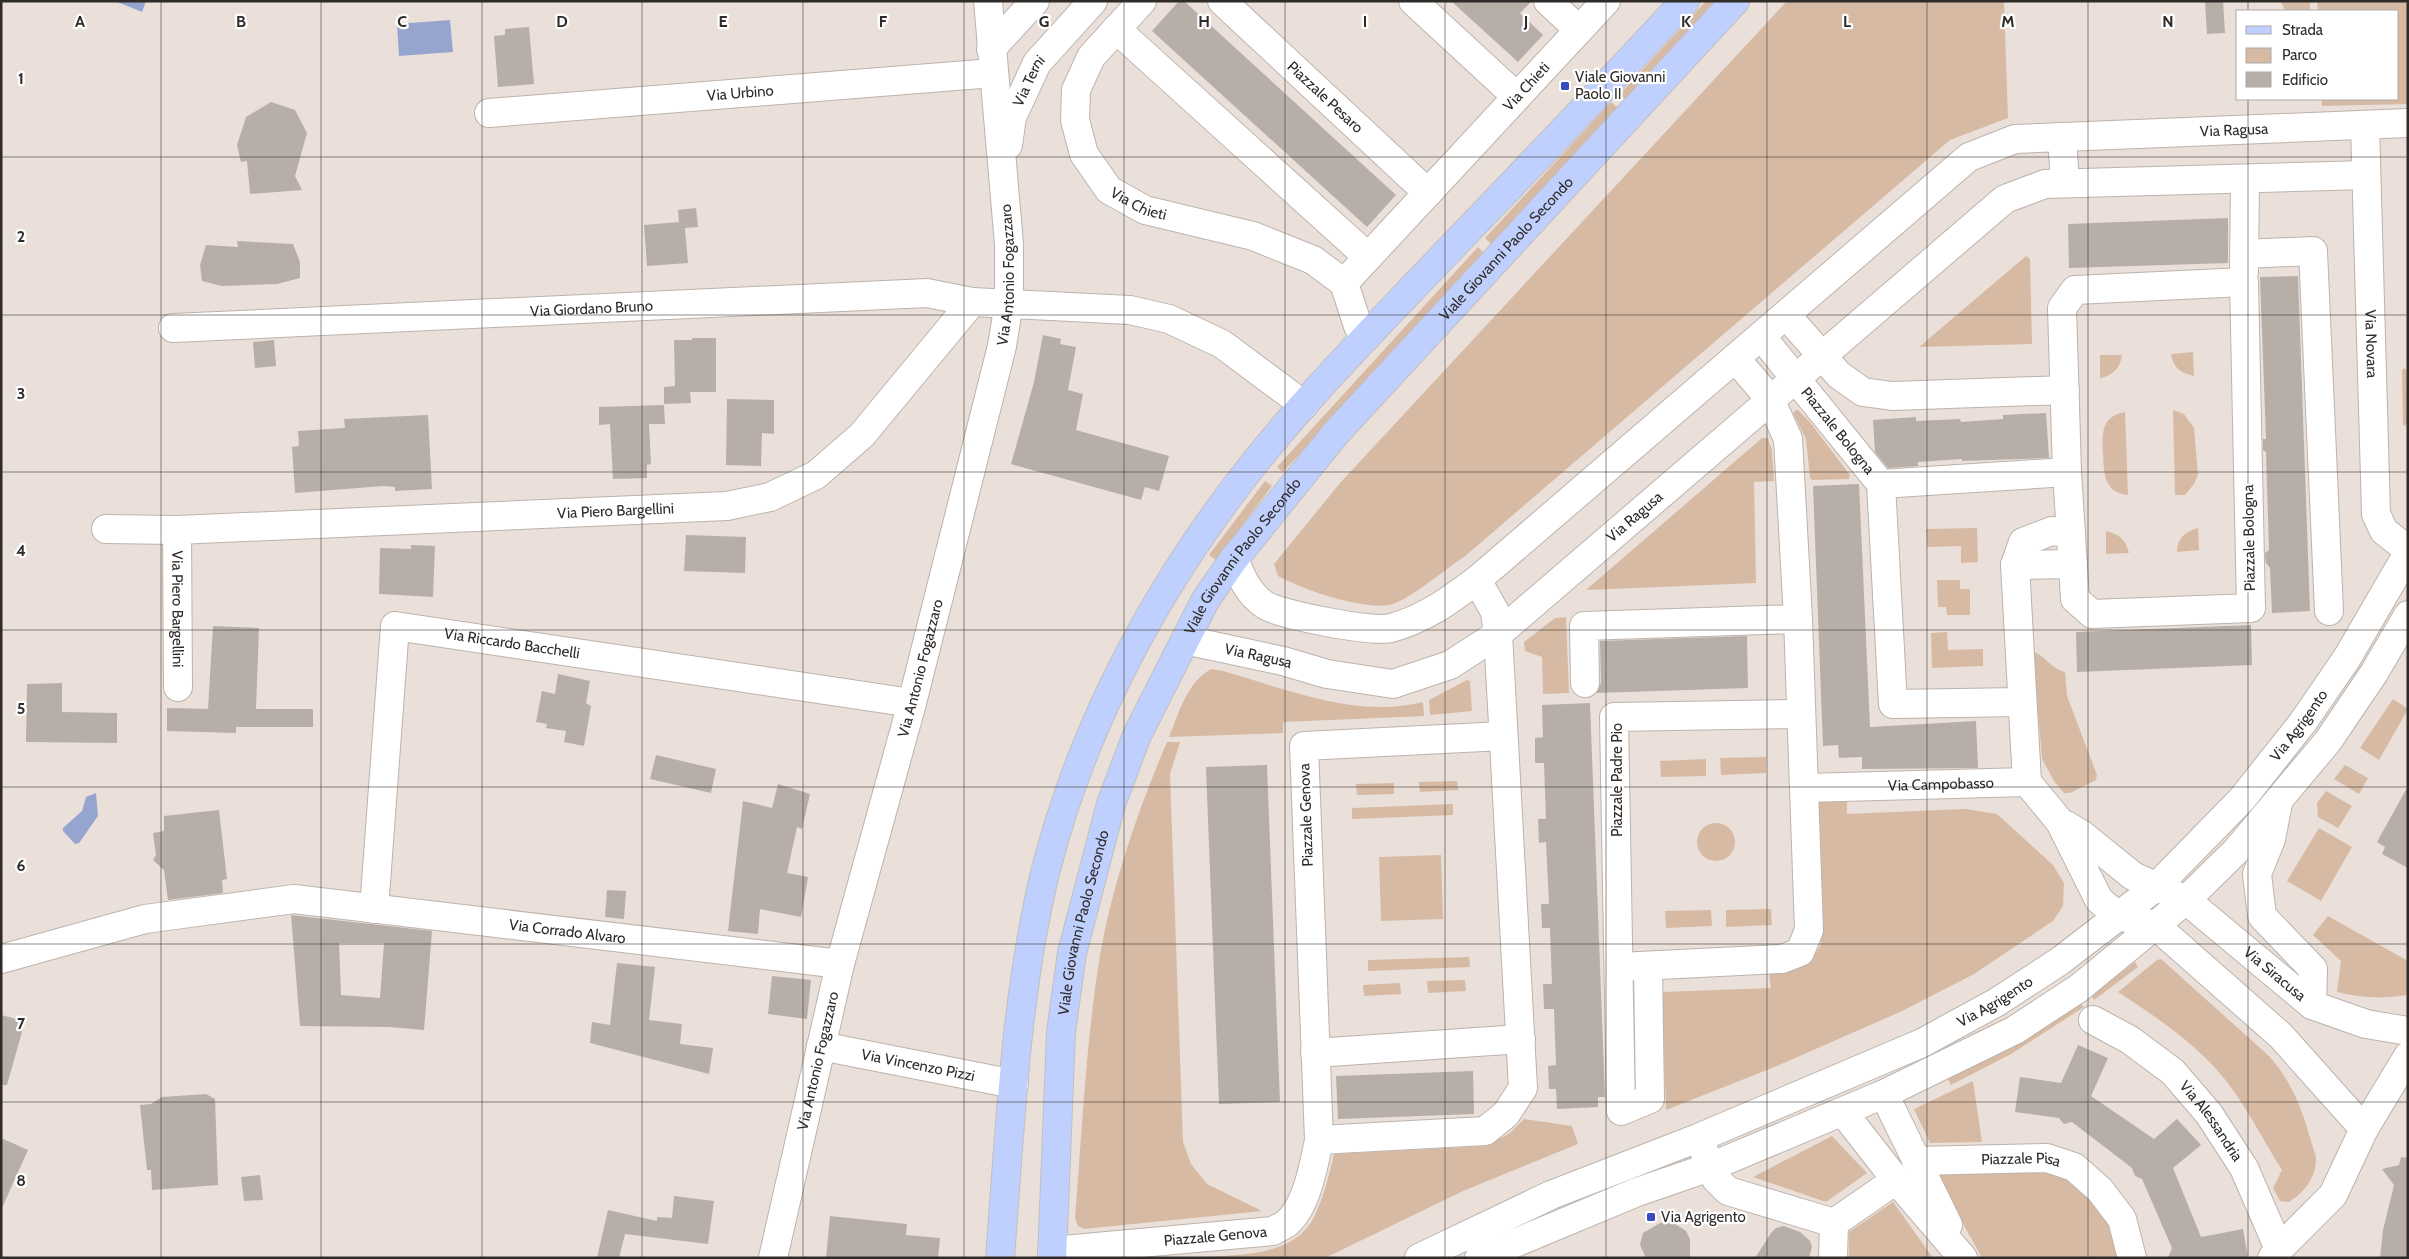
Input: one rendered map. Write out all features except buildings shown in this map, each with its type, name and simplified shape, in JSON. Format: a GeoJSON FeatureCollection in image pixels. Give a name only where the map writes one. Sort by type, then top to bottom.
{"type":"FeatureCollection","features":[{"type":"Feature","properties":{"kind":"main road"},"geometry":{"type":"LineString","coordinates":[[1000,1258],[1014,1084],[1030,948],[1046,873],[1068,796],[1094,730],[1125,662],[1177,571],[1235,488],[1304,405],[1684,1]]}},
{"type":"Feature","properties":{"kind":"main road","name":"Viale Giovanni Paolo Secondo"},"geometry":{"type":"LineString","coordinates":[[1052,1254],[1061,1032],[1072,953],[1111,804],[1138,735],[1206,599],[1234,558],[1336,433],[1735,1]]}},
{"type":"Feature","properties":{"kind":"street","name":"Via Antonio Fogazzaro"},"geometry":{"type":"LineString","coordinates":[[773,1258],[840,964],[912,703],[1002,346],[1009,303],[1009,244],[988,1]]}},
{"type":"Feature","properties":{"kind":"street"},"geometry":{"type":"LineString","coordinates":[[992,61],[1035,1]]}},
{"type":"Feature","properties":{"kind":"street","name":"Via Terni"},"geometry":{"type":"LineString","coordinates":[[1003,181],[1012,118],[1037,63],[1094,1]]}},
{"type":"Feature","properties":{"kind":"street","name":"Via Chieti"},"geometry":{"type":"LineString","coordinates":[[1142,1],[1092,57],[1076,90],[1075,120],[1084,154],[1109,190],[1144,210],[1253,236],[1313,260],[1344,283],[1606,1]]}},
{"type":"Feature","properties":{"kind":"street","name":"Piazzale Pesaro"},"geometry":{"type":"LineString","coordinates":[[1222,1],[1428,192]]}},
{"type":"Feature","properties":{"kind":"street"},"geometry":{"type":"LineString","coordinates":[[1412,1],[1517,97]]}},
{"type":"Feature","properties":{"kind":"street"},"geometry":{"type":"LineString","coordinates":[[1548,1],[1579,30]]}},
{"type":"Feature","properties":{"kind":"street"},"geometry":{"type":"LineString","coordinates":[[1116,29],[1368,257]]}},
{"type":"Feature","properties":{"kind":"street","name":"Via Urbino"},"geometry":{"type":"LineString","coordinates":[[489,113],[992,61]]}},
{"type":"Feature","properties":{"kind":"street","name":"Via Ragusa"},"geometry":{"type":"LineString","coordinates":[[1234,558],[1245,586],[1265,605],[1296,617],[1389,629],[1428,615],[1477,580],[1969,157],[2015,139],[2408,123]]}},
{"type":"Feature","properties":{"kind":"street","name":"Via Novara"},"geometry":{"type":"LineString","coordinates":[[2365,125],[2376,514],[2384,531],[2408,551]]}},
{"type":"Feature","properties":{"kind":"street"},"geometry":{"type":"LineString","coordinates":[[2062,137],[2065,183]]}},
{"type":"Feature","properties":{"kind":"street","name":"Via Ragusa"},"geometry":{"type":"LineString","coordinates":[[1185,640],[1283,661],[1327,674],[1393,684],[1450,665],[1498,634],[2005,199],[2045,184],[2366,176]]}},
{"type":"Feature","properties":{"kind":"street","name":"Piazzale Bologna"},"geometry":{"type":"LineString","coordinates":[[2244,179],[2250,608],[2092,614],[2075,599],[2067,472],[2062,308],[2075,290],[2244,282]]}},
{"type":"Feature","properties":{"kind":"street"},"geometry":{"type":"LineString","coordinates":[[2244,254],[2313,252],[2329,611]]}},
{"type":"Feature","properties":{"kind":"street"},"geometry":{"type":"LineString","coordinates":[[1344,283],[1358,326],[1366,337]]}},
{"type":"Feature","properties":{"kind":"street","name":"Via Giordano Bruno"},"geometry":{"type":"LineString","coordinates":[[173,328],[928,293],[972,302],[1130,310],[1169,319],[1222,344],[1304,405]]}},
{"type":"Feature","properties":{"kind":"street","name":"Via Piero Bargellini"},"geometry":{"type":"LineString","coordinates":[[106,529],[177,530],[727,506],[770,496],[816,475],[862,435],[972,302]]}},
{"type":"Feature","properties":{"kind":"street"},"geometry":{"type":"LineString","coordinates":[[1786,315],[1821,357],[1839,375],[1863,392],[1892,396],[2065,390]]}},
{"type":"Feature","properties":{"kind":"street"},"geometry":{"type":"LineString","coordinates":[[1761,336],[1796,378]]}},
{"type":"Feature","properties":{"kind":"street"},"geometry":{"type":"LineString","coordinates":[[1619,967],[1648,967],[1782,958],[1800,952],[1810,930],[1800,714],[1798,619],[1788,439],[1770,399],[1735,358]]}},
{"type":"Feature","properties":{"kind":"street","name":"Piazzale Bologna"},"geometry":{"type":"LineString","coordinates":[[1796,378],[1881,484],[1893,704],[2022,702]]}},
{"type":"Feature","properties":{"kind":"street","name":"Piazzale Bologna"},"geometry":{"type":"LineString","coordinates":[[1881,484],[2067,472]]}},
{"type":"Feature","properties":{"kind":"street","name":"Via Piero Bargellini"},"geometry":{"type":"LineString","coordinates":[[177,530],[178,687]]}},
{"type":"Feature","properties":{"kind":"street"},"geometry":{"type":"LineString","coordinates":[[2071,533],[2052,531],[2023,542],[2015,565],[2027,782],[2060,822],[2099,900],[2118,916],[2156,925],[2281,1036],[2364,1129]]}},
{"type":"Feature","properties":{"kind":"street","name":"Via Agrigento"},"geometry":{"type":"LineString","coordinates":[[1422,1257],[1454,1251],[1551,1195],[1698,1138],[1922,1043],[1997,1002],[2060,961],[2156,887],[2242,800],[2303,722],[2348,658],[2408,551]]}},
{"type":"Feature","properties":{"kind":"street"},"geometry":{"type":"LineString","coordinates":[[2015,565],[2073,564]]}},
{"type":"Feature","properties":{"kind":"street"},"geometry":{"type":"LineString","coordinates":[[1319,1140],[1485,1131],[1506,1114],[1523,1088],[1498,634],[1495,612],[1477,580]]}},
{"type":"Feature","properties":{"kind":"street","name":"Via Agrigento"},"geometry":{"type":"LineString","coordinates":[[1480,1258],[1637,1192],[1710,1167],[1884,1094],[2015,1030],[2079,988],[2186,900],[2236,852],[2328,741],[2374,673],[2408,615]]}},
{"type":"Feature","properties":{"kind":"street"},"geometry":{"type":"LineString","coordinates":[[1585,683],[1584,626],[1798,619]]}},
{"type":"Feature","properties":{"kind":"street","name":"Via Riccardo Bacchelli"},"geometry":{"type":"LineString","coordinates":[[374,909],[395,626],[912,703]]}},
{"type":"Feature","properties":{"kind":"street","name":"Piazzale Padre Pio"},"geometry":{"type":"LineString","coordinates":[[1648,967],[1650,1100],[1621,1111],[1614,717],[1800,714]]}},
{"type":"Feature","properties":{"kind":"street","name":"Piazzale Genova"},"geometry":{"type":"LineString","coordinates":[[1052,1254],[1273,1231],[1288,1222],[1299,1205],[1313,1172],[1319,1140],[1304,746],[1503,736]]}},
{"type":"Feature","properties":{"kind":"street","name":"Via Campobasso"},"geometry":{"type":"LineString","coordinates":[[1804,788],[2027,782]]}},
{"type":"Feature","properties":{"kind":"street"},"geometry":{"type":"LineString","coordinates":[[2279,801],[2271,839],[2257,874],[2262,916],[2313,969],[2312,1005]]}},
{"type":"Feature","properties":{"kind":"street"},"geometry":{"type":"LineString","coordinates":[[2060,822],[2081,834],[2133,876],[2156,887]]}},
{"type":"Feature","properties":{"kind":"street","name":"Via Siracusa"},"geometry":{"type":"LineString","coordinates":[[2156,887],[2186,900],[2312,1005],[2366,1024],[2408,1032]]}},
{"type":"Feature","properties":{"kind":"street","name":"Via Corrado Alvaro"},"geometry":{"type":"LineString","coordinates":[[1,959],[146,919],[294,899],[840,964]]}},
{"type":"Feature","properties":{"kind":"street"},"geometry":{"type":"LineString","coordinates":[[2237,943],[2262,916]]}},
{"type":"Feature","properties":{"kind":"street","name":"Via Alessandria"},"geometry":{"type":"LineString","coordinates":[[2093,1020],[2130,1040],[2173,1072],[2209,1114],[2244,1168],[2275,1254]]}},
{"type":"Feature","properties":{"kind":"street"},"geometry":{"type":"LineString","coordinates":[[1315,1053],[1521,1039]]}},
{"type":"Feature","properties":{"kind":"street","name":"Via Vincenzo Pizzi"},"geometry":{"type":"LineString","coordinates":[[821,1046],[1014,1084]]}},
{"type":"Feature","properties":{"kind":"street"},"geometry":{"type":"LineString","coordinates":[[2275,1254],[2333,1195],[2364,1129],[2408,1056]]}},
{"type":"Feature","properties":{"kind":"street"},"geometry":{"type":"LineString","coordinates":[[1884,1094],[1964,1258]]}},
{"type":"Feature","properties":{"kind":"street"},"geometry":{"type":"LineString","coordinates":[[1843,1112],[1896,1180],[1964,1258]]}},
{"type":"Feature","properties":{"kind":"street"},"geometry":{"type":"LineString","coordinates":[[1698,1138],[1716,1179],[1728,1192],[1834,1223]]}},
{"type":"Feature","properties":{"kind":"street","name":"Piazzale Pisa"},"geometry":{"type":"LineString","coordinates":[[1916,1161],[2047,1158],[2074,1167],[2100,1190],[2122,1219],[2132,1258]]}},
{"type":"Feature","properties":{"kind":"street"},"geometry":{"type":"LineString","coordinates":[[1834,1223],[1896,1180]]}},
{"type":"Feature","properties":{"kind":"street"},"geometry":{"type":"LineString","coordinates":[[1833,1258],[1834,1223]]}},
{"type":"Feature","properties":{"kind":"green space"},"geometry":{"type":"Polygon","coordinates":[[[1706,1],[1717,1],[1626,100],[1620,94],[1706,1]]]}},
{"type":"Feature","properties":{"kind":"green space"},"geometry":{"type":"Polygon","coordinates":[[[1787,1],[2004,1],[2008,118],[1950,140],[1464,557],[1410,596],[1393,604],[1381,606],[1367,605],[1317,593],[1278,576],[1274,564],[1340,483],[1787,1]]]}},
{"type":"Feature","properties":{"kind":"green space"},"geometry":{"type":"Polygon","coordinates":[[[2281,1],[2310,1],[2310,10],[2285,10],[2281,1]]]}},
{"type":"Feature","properties":{"kind":"green space"},"geometry":{"type":"Polygon","coordinates":[[[2317,1],[2408,1],[2408,104],[2322,106],[2322,100],[2399,100],[2399,10],[2318,10],[2317,1]]]}},
{"type":"Feature","properties":{"kind":"green space"},"geometry":{"type":"Polygon","coordinates":[[[1611,102],[1618,108],[1492,245],[1485,238],[1611,102]]]}},
{"type":"Feature","properties":{"kind":"green space"},"geometry":{"type":"Polygon","coordinates":[[[1478,247],[1484,253],[1283,472],[1277,467],[1478,247]]]}},
{"type":"Feature","properties":{"kind":"green space"},"geometry":{"type":"Polygon","coordinates":[[[2026,256],[2030,259],[2032,344],[1919,347],[2026,256]]]}},
{"type":"Feature","properties":{"kind":"green space"},"geometry":{"type":"Polygon","coordinates":[[[2193,352],[2194,376],[2178,369],[2171,354],[2193,352]]]}},
{"type":"Feature","properties":{"kind":"green space"},"geometry":{"type":"Polygon","coordinates":[[[2100,355],[2122,355],[2116,370],[2100,378],[2100,355]]]}},
{"type":"Feature","properties":{"kind":"green space"},"geometry":{"type":"Polygon","coordinates":[[[2404,368],[2408,371],[2408,422],[2405,426],[2403,425],[2402,370],[2404,368]]]}},
{"type":"Feature","properties":{"kind":"green space"},"geometry":{"type":"Polygon","coordinates":[[[1798,410],[1809,421],[1850,475],[1849,479],[1812,480],[1810,478],[1806,439],[1794,415],[1794,411],[1798,410]]]}},
{"type":"Feature","properties":{"kind":"green space"},"geometry":{"type":"Polygon","coordinates":[[[2173,410],[2184,414],[2194,428],[2198,474],[2194,484],[2185,495],[2175,495],[2173,410]]]}},
{"type":"Feature","properties":{"kind":"green space"},"geometry":{"type":"Polygon","coordinates":[[[2125,412],[2128,495],[2114,490],[2107,481],[2103,447],[2103,433],[2107,422],[2111,417],[2125,412]]]}},
{"type":"Feature","properties":{"kind":"green space"},"geometry":{"type":"Polygon","coordinates":[[[1762,438],[1768,438],[1772,451],[1774,481],[1754,482],[1756,583],[1586,590],[1762,438]]]}},
{"type":"Feature","properties":{"kind":"green space"},"geometry":{"type":"Polygon","coordinates":[[[1265,481],[1272,486],[1216,560],[1209,555],[1265,481]]]}},
{"type":"Feature","properties":{"kind":"green space"},"geometry":{"type":"Polygon","coordinates":[[[1977,528],[1978,562],[1961,563],[1961,546],[1927,547],[1926,529],[1977,528]]]}},
{"type":"Feature","properties":{"kind":"green space"},"geometry":{"type":"Polygon","coordinates":[[[2198,528],[2199,550],[2177,552],[2180,539],[2189,531],[2198,528]]]}},
{"type":"Feature","properties":{"kind":"green space"},"geometry":{"type":"Polygon","coordinates":[[[2106,531],[2121,538],[2126,544],[2129,553],[2106,554],[2106,531]]]}},
{"type":"Feature","properties":{"kind":"green space"},"geometry":{"type":"Polygon","coordinates":[[[1937,580],[1960,580],[1960,589],[1970,589],[1970,615],[1947,615],[1946,607],[1938,607],[1937,580]]]}},
{"type":"Feature","properties":{"kind":"green space"},"geometry":{"type":"Polygon","coordinates":[[[1566,617],[1569,693],[1543,694],[1542,657],[1525,651],[1524,642],[1555,618],[1566,617]]]}},
{"type":"Feature","properties":{"kind":"green space"},"geometry":{"type":"Polygon","coordinates":[[[1947,632],[1948,650],[1983,649],[1983,666],[1932,668],[1931,633],[1947,632]]]}},
{"type":"Feature","properties":{"kind":"green space"},"geometry":{"type":"Polygon","coordinates":[[[2033,652],[2055,668],[2065,672],[2067,696],[2097,775],[2096,780],[2070,793],[2064,793],[2054,781],[2042,759],[2033,652]]]}},
{"type":"Feature","properties":{"kind":"green space"},"geometry":{"type":"Polygon","coordinates":[[[1211,669],[1322,700],[1347,704],[1372,707],[1398,706],[1423,702],[1424,716],[1283,722],[1283,733],[1169,737],[1180,708],[1190,690],[1211,669]]]}},
{"type":"Feature","properties":{"kind":"green space"},"geometry":{"type":"Polygon","coordinates":[[[1467,680],[1470,681],[1472,711],[1430,715],[1429,700],[1467,680]]]}},
{"type":"Feature","properties":{"kind":"green space"},"geometry":{"type":"Polygon","coordinates":[[[2393,699],[2408,709],[2379,760],[2360,748],[2393,699]]]}},
{"type":"Feature","properties":{"kind":"green space"},"geometry":{"type":"Polygon","coordinates":[[[1167,742],[1180,742],[1170,774],[1183,1142],[1191,1164],[1207,1184],[1262,1211],[1084,1229],[1078,1226],[1075,1218],[1088,1054],[1100,955],[1119,873],[1146,794],[1167,742]]]}},
{"type":"Feature","properties":{"kind":"green space"},"geometry":{"type":"Polygon","coordinates":[[[1766,757],[1766,773],[1721,775],[1720,758],[1766,757]]]}},
{"type":"Feature","properties":{"kind":"green space"},"geometry":{"type":"Polygon","coordinates":[[[1706,759],[1706,776],[1661,777],[1660,761],[1706,759]]]}},
{"type":"Feature","properties":{"kind":"green space"},"geometry":{"type":"Polygon","coordinates":[[[2345,765],[2368,778],[2359,794],[2334,779],[2345,765]]]}},
{"type":"Feature","properties":{"kind":"green space"},"geometry":{"type":"Polygon","coordinates":[[[1457,781],[1458,790],[1420,792],[1419,782],[1457,781]]]}},
{"type":"Feature","properties":{"kind":"green space"},"geometry":{"type":"Polygon","coordinates":[[[1394,783],[1394,794],[1357,795],[1356,784],[1394,783]]]}},
{"type":"Feature","properties":{"kind":"green space"},"geometry":{"type":"Polygon","coordinates":[[[2326,791],[2352,806],[2338,828],[2318,817],[2317,803],[2326,791]]]}},
{"type":"Feature","properties":{"kind":"green space"},"geometry":{"type":"Polygon","coordinates":[[[1818,799],[1847,800],[1847,814],[1965,809],[1997,814],[2053,865],[2064,883],[2063,906],[2053,921],[1974,974],[1900,1012],[1777,1066],[1666,1110],[1662,992],[1771,988],[1769,974],[1800,968],[1811,960],[1821,944],[1814,802],[1818,799]]]}},
{"type":"Feature","properties":{"kind":"green space"},"geometry":{"type":"Polygon","coordinates":[[[1453,804],[1453,815],[1352,819],[1352,808],[1453,804]]]}},
{"type":"Feature","properties":{"kind":"green space"},"geometry":{"type":"Polygon","coordinates":[[[1716,823],[1730,828],[1735,842],[1730,856],[1716,861],[1702,856],[1697,842],[1702,828],[1716,823]]]}},
{"type":"Feature","properties":{"kind":"green space"},"geometry":{"type":"Polygon","coordinates":[[[2319,828],[2352,847],[2321,901],[2287,881],[2319,828]]]}},
{"type":"Feature","properties":{"kind":"green space"},"geometry":{"type":"Polygon","coordinates":[[[1441,855],[1443,919],[1381,921],[1379,857],[1441,855]]]}},
{"type":"Feature","properties":{"kind":"green space"},"geometry":{"type":"Polygon","coordinates":[[[1771,909],[1772,925],[1726,927],[1726,910],[1771,909]]]}},
{"type":"Feature","properties":{"kind":"green space"},"geometry":{"type":"Polygon","coordinates":[[[1711,910],[1712,926],[1666,928],[1665,911],[1711,910]]]}},
{"type":"Feature","properties":{"kind":"green space"},"geometry":{"type":"Polygon","coordinates":[[[2328,916],[2408,961],[2408,995],[2372,997],[2337,992],[2341,961],[2313,935],[2328,916]]]}},
{"type":"Feature","properties":{"kind":"green space"},"geometry":{"type":"Polygon","coordinates":[[[1469,957],[1470,967],[1368,971],[1368,960],[1469,957]]]}},
{"type":"Feature","properties":{"kind":"green space"},"geometry":{"type":"Polygon","coordinates":[[[2161,959],[2269,1056],[2287,1080],[2298,1104],[2316,1157],[2316,1164],[2309,1183],[2300,1194],[2289,1202],[2280,1201],[2273,1188],[2282,1170],[2226,1081],[2206,1058],[2182,1037],[2118,992],[2157,960],[2161,959]]]}},
{"type":"Feature","properties":{"kind":"green space"},"geometry":{"type":"Polygon","coordinates":[[[2135,962],[2138,967],[2094,1000],[2091,995],[2135,962]]]}},
{"type":"Feature","properties":{"kind":"green space"},"geometry":{"type":"Polygon","coordinates":[[[1465,980],[1466,991],[1428,993],[1427,981],[1465,980]]]}},
{"type":"Feature","properties":{"kind":"green space"},"geometry":{"type":"Polygon","coordinates":[[[1400,983],[1401,994],[1364,996],[1363,985],[1400,983]]]}},
{"type":"Feature","properties":{"kind":"green space"},"geometry":{"type":"Polygon","coordinates":[[[2080,1003],[2084,1007],[2011,1054],[1951,1085],[1948,1079],[2002,1051],[2080,1003]]]}},
{"type":"Feature","properties":{"kind":"green space"},"geometry":{"type":"Polygon","coordinates":[[[1973,1081],[1982,1142],[1930,1143],[1914,1109],[1973,1081]]]}},
{"type":"Feature","properties":{"kind":"green space"},"geometry":{"type":"Polygon","coordinates":[[[1524,1119],[1572,1126],[1578,1144],[1463,1191],[1325,1258],[1195,1258],[1261,1252],[1292,1241],[1304,1231],[1318,1209],[1334,1154],[1486,1146],[1510,1133],[1524,1119]]]}},
{"type":"Feature","properties":{"kind":"green space"},"geometry":{"type":"Polygon","coordinates":[[[1832,1136],[1867,1173],[1826,1202],[1753,1177],[1832,1136]]]}},
{"type":"Feature","properties":{"kind":"green space"},"geometry":{"type":"Polygon","coordinates":[[[1933,1170],[2060,1172],[2106,1213],[2122,1258],[1982,1258],[1933,1170]]]}},
{"type":"Feature","properties":{"kind":"green space"},"geometry":{"type":"Polygon","coordinates":[[[1893,1202],[1933,1258],[1849,1258],[1849,1232],[1893,1202]]]}},
{"type":"Feature","properties":{"kind":"water"},"geometry":{"type":"Polygon","coordinates":[[[115,1],[146,1],[142,12],[115,1]]]}},
{"type":"Feature","properties":{"kind":"water"},"geometry":{"type":"Polygon","coordinates":[[[450,20],[453,52],[399,56],[397,24],[450,20]]]}},
{"type":"Feature","properties":{"kind":"water"},"geometry":{"type":"Polygon","coordinates":[[[96,793],[98,816],[79,843],[75,844],[63,831],[63,828],[82,811],[86,797],[96,793]]]}},
{"type":"Feature","properties":{"kind":"place","name":"Viale Giovanni Paolo II"},"geometry":{"type":"Point","coordinates":[1565,86]}},
{"type":"Feature","properties":{"kind":"place","name":"Via Agrigento"},"geometry":{"type":"Point","coordinates":[1651,1217]}}]}
